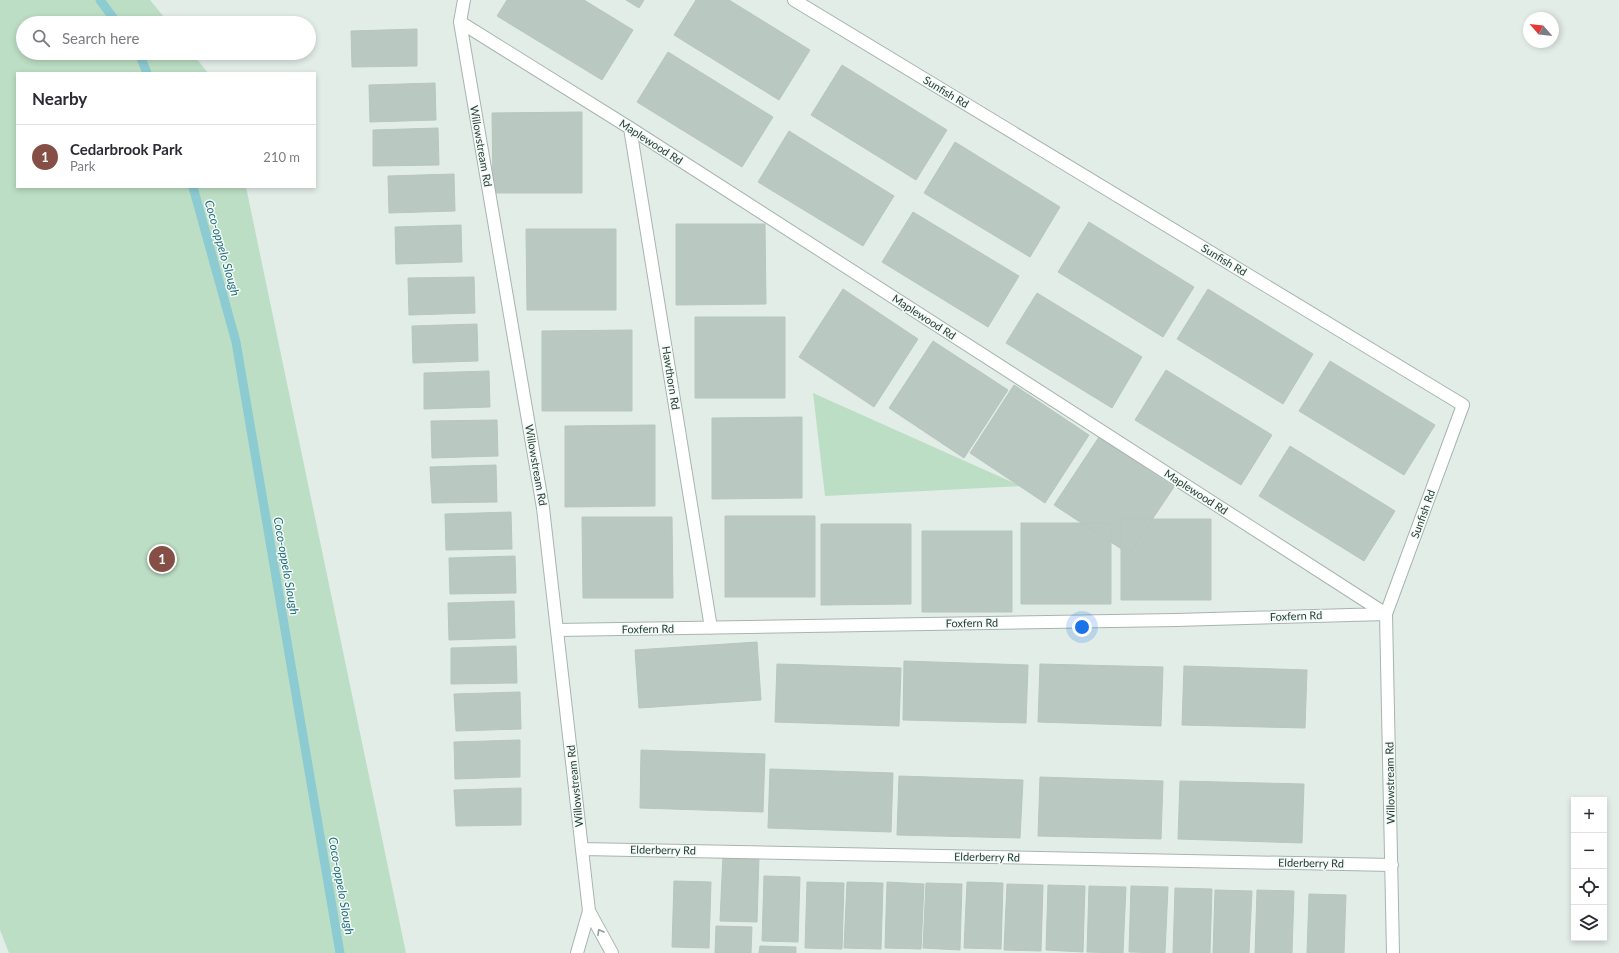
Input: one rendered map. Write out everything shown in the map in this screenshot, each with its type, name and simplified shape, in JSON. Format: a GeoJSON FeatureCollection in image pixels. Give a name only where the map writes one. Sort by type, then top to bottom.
{"type":"FeatureCollection","features":[{"type":"Feature","properties":{"kind":"street"},"geometry":{"type":"LineString","coordinates":[[460,22],[464,0]]}},
{"type":"Feature","properties":{"kind":"street","name":"Sunfish Rd"},"geometry":{"type":"LineString","coordinates":[[794,0],[1463,405],[1386,614]]}},
{"type":"Feature","properties":{"kind":"street","name":"Maplewood Rd"},"geometry":{"type":"LineString","coordinates":[[460,22],[630,128],[1386,614]]}},
{"type":"Feature","properties":{"kind":"street","name":"Willowstream Rd"},"geometry":{"type":"LineString","coordinates":[[460,22],[543,508],[589,911]]}},
{"type":"Feature","properties":{"kind":"street","name":"Hawthorn Rd"},"geometry":{"type":"LineString","coordinates":[[630,128],[711,628]]}},
{"type":"Feature","properties":{"kind":"street","name":"Willowstream Rd"},"geometry":{"type":"LineString","coordinates":[[1386,614],[1393,953]]}},
{"type":"Feature","properties":{"kind":"street","name":"Foxfern Rd"},"geometry":{"type":"LineString","coordinates":[[557,630],[1168,620],[1386,614]]}},
{"type":"Feature","properties":{"kind":"street","name":"Elderberry Rd"},"geometry":{"type":"LineString","coordinates":[[582,849],[1392,865]]}},
{"type":"Feature","properties":{"kind":"street"},"geometry":{"type":"LineString","coordinates":[[577,953],[589,911]]}},
{"type":"Feature","properties":{"kind":"street"},"geometry":{"type":"LineString","coordinates":[[589,911],[612,953]]}},
{"type":"Feature","properties":{"kind":"green space"},"geometry":{"type":"Polygon","coordinates":[[[0,0],[150,0],[163,16],[16,16],[16,60],[198,60],[207,72],[16,72],[16,188],[246,188],[406,953],[9,953],[0,930],[0,0]]]}},
{"type":"Feature","properties":{"kind":"green space"},"geometry":{"type":"Polygon","coordinates":[[[813,393],[1021,486],[825,496],[813,393]]]}},
{"type":"Feature","properties":{"kind":"building"},"geometry":{"type":"Polygon","coordinates":[[[507,0],[584,0],[633,30],[602,80],[497,16],[507,0]]]}},
{"type":"Feature","properties":{"kind":"building"},"geometry":{"type":"Polygon","coordinates":[[[626,0],[644,0],[639,8],[626,0]]]}},
{"type":"Feature","properties":{"kind":"building"},"geometry":{"type":"Polygon","coordinates":[[[696,0],[729,0],[810,50],[779,100],[674,35],[696,0]]]}},
{"type":"Feature","properties":{"kind":"building"},"geometry":{"type":"Polygon","coordinates":[[[417,29],[417,66],[352,67],[351,31],[417,29]]]}},
{"type":"Feature","properties":{"kind":"building"},"geometry":{"type":"Polygon","coordinates":[[[668,52],[773,117],[742,167],[637,102],[668,52]]]}},
{"type":"Feature","properties":{"kind":"building"},"geometry":{"type":"Polygon","coordinates":[[[842,65],[947,130],[916,180],[811,115],[842,65]]]}},
{"type":"Feature","properties":{"kind":"building"},"geometry":{"type":"Polygon","coordinates":[[[435,83],[436,120],[370,122],[369,85],[435,83]]]}},
{"type":"Feature","properties":{"kind":"building"},"geometry":{"type":"Polygon","coordinates":[[[582,112],[582,193],[493,193],[492,113],[582,112]]]}},
{"type":"Feature","properties":{"kind":"building"},"geometry":{"type":"Polygon","coordinates":[[[438,128],[439,165],[373,166],[373,130],[438,128]]]}},
{"type":"Feature","properties":{"kind":"building"},"geometry":{"type":"Polygon","coordinates":[[[789,131],[894,196],[863,246],[758,182],[789,131]]]}},
{"type":"Feature","properties":{"kind":"building"},"geometry":{"type":"Polygon","coordinates":[[[955,142],[1060,207],[1030,257],[924,193],[955,142]]]}},
{"type":"Feature","properties":{"kind":"building"},"geometry":{"type":"Polygon","coordinates":[[[454,174],[455,211],[389,213],[388,176],[454,174]]]}},
{"type":"Feature","properties":{"kind":"building"},"geometry":{"type":"Polygon","coordinates":[[[913,212],[1019,276],[988,327],[882,262],[913,212]]]}},
{"type":"Feature","properties":{"kind":"building"},"geometry":{"type":"Polygon","coordinates":[[[1089,222],[1194,287],[1163,337],[1058,272],[1089,222]]]}},
{"type":"Feature","properties":{"kind":"building"},"geometry":{"type":"Polygon","coordinates":[[[676,224],[765,224],[766,304],[676,305],[676,224]]]}},
{"type":"Feature","properties":{"kind":"building"},"geometry":{"type":"Polygon","coordinates":[[[461,225],[462,262],[396,264],[395,227],[461,225]]]}},
{"type":"Feature","properties":{"kind":"building"},"geometry":{"type":"Polygon","coordinates":[[[526,229],[616,229],[616,310],[527,310],[526,229]]]}},
{"type":"Feature","properties":{"kind":"building"},"geometry":{"type":"Polygon","coordinates":[[[474,277],[475,313],[409,315],[408,278],[474,277]]]}},
{"type":"Feature","properties":{"kind":"building"},"geometry":{"type":"Polygon","coordinates":[[[843,289],[918,339],[874,407],[799,357],[843,289]]]}},
{"type":"Feature","properties":{"kind":"building"},"geometry":{"type":"Polygon","coordinates":[[[1208,289],[1313,354],[1283,404],[1177,339],[1208,289]]]}},
{"type":"Feature","properties":{"kind":"building"},"geometry":{"type":"Polygon","coordinates":[[[1037,293],[1142,357],[1112,408],[1006,343],[1037,293]]]}},
{"type":"Feature","properties":{"kind":"building"},"geometry":{"type":"Polygon","coordinates":[[[695,317],[785,317],[785,398],[695,398],[695,317]]]}},
{"type":"Feature","properties":{"kind":"building"},"geometry":{"type":"Polygon","coordinates":[[[477,324],[478,361],[413,363],[412,326],[477,324]]]}},
{"type":"Feature","properties":{"kind":"building"},"geometry":{"type":"Polygon","coordinates":[[[632,330],[632,411],[542,411],[542,331],[632,330]]]}},
{"type":"Feature","properties":{"kind":"building"},"geometry":{"type":"Polygon","coordinates":[[[933,341],[1008,390],[964,458],[889,408],[933,341]]]}},
{"type":"Feature","properties":{"kind":"building"},"geometry":{"type":"Polygon","coordinates":[[[1330,361],[1435,425],[1404,475],[1299,411],[1330,361]]]}},
{"type":"Feature","properties":{"kind":"building"},"geometry":{"type":"Polygon","coordinates":[[[1166,370],[1272,435],[1241,485],[1135,420],[1166,370]]]}},
{"type":"Feature","properties":{"kind":"building"},"geometry":{"type":"Polygon","coordinates":[[[489,371],[490,407],[424,409],[424,373],[489,371]]]}},
{"type":"Feature","properties":{"kind":"building"},"geometry":{"type":"Polygon","coordinates":[[[1014,385],[1089,435],[1045,503],[970,453],[1014,385]]]}},
{"type":"Feature","properties":{"kind":"building"},"geometry":{"type":"Polygon","coordinates":[[[802,417],[802,498],[712,499],[712,418],[802,417]]]}},
{"type":"Feature","properties":{"kind":"building"},"geometry":{"type":"Polygon","coordinates":[[[497,420],[498,456],[432,458],[431,421],[497,420]]]}},
{"type":"Feature","properties":{"kind":"building"},"geometry":{"type":"Polygon","coordinates":[[[655,425],[655,506],[565,507],[565,426],[655,425]]]}},
{"type":"Feature","properties":{"kind":"building"},"geometry":{"type":"Polygon","coordinates":[[[1099,437],[1174,487],[1129,554],[1054,505],[1099,437]]]}},
{"type":"Feature","properties":{"kind":"building"},"geometry":{"type":"Polygon","coordinates":[[[1290,446],[1395,511],[1364,561],[1259,496],[1290,446]]]}},
{"type":"Feature","properties":{"kind":"building"},"geometry":{"type":"Polygon","coordinates":[[[496,465],[497,502],[432,503],[430,467],[496,465]]]}},
{"type":"Feature","properties":{"kind":"building"},"geometry":{"type":"Polygon","coordinates":[[[511,512],[512,549],[446,550],[445,514],[511,512]]]}},
{"type":"Feature","properties":{"kind":"building"},"geometry":{"type":"Polygon","coordinates":[[[725,516],[815,516],[815,597],[725,597],[725,516]]]}},
{"type":"Feature","properties":{"kind":"building"},"geometry":{"type":"Polygon","coordinates":[[[582,517],[672,517],[673,598],[583,598],[582,517]]]}},
{"type":"Feature","properties":{"kind":"building"},"geometry":{"type":"Polygon","coordinates":[[[1121,519],[1211,519],[1211,600],[1121,600],[1121,519]]]}},
{"type":"Feature","properties":{"kind":"building"},"geometry":{"type":"Polygon","coordinates":[[[1021,523],[1111,523],[1111,604],[1021,604],[1021,523]]]}},
{"type":"Feature","properties":{"kind":"building"},"geometry":{"type":"Polygon","coordinates":[[[821,524],[911,524],[911,604],[821,605],[821,524]]]}},
{"type":"Feature","properties":{"kind":"building"},"geometry":{"type":"Polygon","coordinates":[[[922,531],[1012,531],[1012,612],[922,612],[922,531]]]}},
{"type":"Feature","properties":{"kind":"building"},"geometry":{"type":"Polygon","coordinates":[[[515,556],[516,593],[450,594],[449,558],[515,556]]]}},
{"type":"Feature","properties":{"kind":"building"},"geometry":{"type":"Polygon","coordinates":[[[514,601],[515,638],[449,640],[448,603],[514,601]]]}},
{"type":"Feature","properties":{"kind":"building"},"geometry":{"type":"Polygon","coordinates":[[[757,642],[761,700],[639,708],[635,650],[757,642]]]}},
{"type":"Feature","properties":{"kind":"building"},"geometry":{"type":"Polygon","coordinates":[[[516,646],[517,683],[451,684],[451,648],[516,646]]]}},
{"type":"Feature","properties":{"kind":"building"},"geometry":{"type":"Polygon","coordinates":[[[904,661],[1028,665],[1026,723],[903,720],[904,661]]]}},
{"type":"Feature","properties":{"kind":"building"},"geometry":{"type":"Polygon","coordinates":[[[777,664],[901,668],[899,726],[775,722],[777,664]]]}},
{"type":"Feature","properties":{"kind":"building"},"geometry":{"type":"Polygon","coordinates":[[[1040,664],[1163,667],[1161,726],[1038,722],[1040,664]]]}},
{"type":"Feature","properties":{"kind":"building"},"geometry":{"type":"Polygon","coordinates":[[[1184,666],[1307,670],[1305,728],[1182,725],[1184,666]]]}},
{"type":"Feature","properties":{"kind":"building"},"geometry":{"type":"Polygon","coordinates":[[[520,692],[521,729],[456,731],[454,694],[520,692]]]}},
{"type":"Feature","properties":{"kind":"building"},"geometry":{"type":"Polygon","coordinates":[[[520,740],[520,777],[455,779],[454,742],[520,740]]]}},
{"type":"Feature","properties":{"kind":"building"},"geometry":{"type":"Polygon","coordinates":[[[641,750],[765,754],[763,812],[640,808],[641,750]]]}},
{"type":"Feature","properties":{"kind":"building"},"geometry":{"type":"Polygon","coordinates":[[[770,769],[893,773],[891,832],[768,828],[770,769]]]}},
{"type":"Feature","properties":{"kind":"building"},"geometry":{"type":"Polygon","coordinates":[[[899,776],[1023,780],[1020,838],[897,835],[899,776]]]}},
{"type":"Feature","properties":{"kind":"building"},"geometry":{"type":"Polygon","coordinates":[[[1040,777],[1163,781],[1161,839],[1038,836],[1040,777]]]}},
{"type":"Feature","properties":{"kind":"building"},"geometry":{"type":"Polygon","coordinates":[[[1180,781],[1304,784],[1302,843],[1178,839],[1180,781]]]}},
{"type":"Feature","properties":{"kind":"building"},"geometry":{"type":"Polygon","coordinates":[[[521,788],[521,825],[456,826],[454,790],[521,788]]]}},
{"type":"Feature","properties":{"kind":"building"},"geometry":{"type":"Polygon","coordinates":[[[723,855],[759,856],[757,922],[720,921],[723,855]]]}},
{"type":"Feature","properties":{"kind":"building"},"geometry":{"type":"Polygon","coordinates":[[[764,876],[800,877],[798,942],[762,941],[764,876]]]}},
{"type":"Feature","properties":{"kind":"building"},"geometry":{"type":"Polygon","coordinates":[[[674,881],[711,882],[709,948],[672,947],[674,881]]]}},
{"type":"Feature","properties":{"kind":"building"},"geometry":{"type":"Polygon","coordinates":[[[807,882],[844,883],[842,949],[805,948],[807,882]]]}},
{"type":"Feature","properties":{"kind":"building"},"geometry":{"type":"Polygon","coordinates":[[[847,882],[883,883],[881,949],[844,948],[847,882]]]}},
{"type":"Feature","properties":{"kind":"building"},"geometry":{"type":"Polygon","coordinates":[[[887,882],[924,884],[921,949],[885,948],[887,882]]]}},
{"type":"Feature","properties":{"kind":"building"},"geometry":{"type":"Polygon","coordinates":[[[967,882],[1003,883],[1001,949],[964,948],[967,882]]]}},
{"type":"Feature","properties":{"kind":"building"},"geometry":{"type":"Polygon","coordinates":[[[926,883],[962,884],[960,950],[923,948],[926,883]]]}},
{"type":"Feature","properties":{"kind":"building"},"geometry":{"type":"Polygon","coordinates":[[[1007,884],[1043,885],[1041,951],[1004,950],[1007,884]]]}},
{"type":"Feature","properties":{"kind":"building"},"geometry":{"type":"Polygon","coordinates":[[[1048,885],[1085,886],[1083,952],[1046,950],[1048,885]]]}},
{"type":"Feature","properties":{"kind":"building"},"geometry":{"type":"Polygon","coordinates":[[[1089,886],[1126,887],[1123,953],[1087,952],[1089,886]]]}},
{"type":"Feature","properties":{"kind":"building"},"geometry":{"type":"Polygon","coordinates":[[[1131,886],[1168,887],[1165,953],[1129,952],[1131,886]]]}},
{"type":"Feature","properties":{"kind":"building"},"geometry":{"type":"Polygon","coordinates":[[[1175,888],[1212,889],[1210,953],[1173,953],[1175,888]]]}},
{"type":"Feature","properties":{"kind":"building"},"geometry":{"type":"Polygon","coordinates":[[[1215,890],[1252,891],[1249,953],[1213,953],[1215,890]]]}},
{"type":"Feature","properties":{"kind":"building"},"geometry":{"type":"Polygon","coordinates":[[[1257,890],[1294,891],[1292,953],[1255,953],[1257,890]]]}},
{"type":"Feature","properties":{"kind":"building"},"geometry":{"type":"Polygon","coordinates":[[[1309,894],[1346,895],[1344,953],[1307,953],[1309,894]]]}},
{"type":"Feature","properties":{"kind":"building"},"geometry":{"type":"Polygon","coordinates":[[[716,926],[752,927],[751,953],[715,953],[716,926]]]}},
{"type":"Feature","properties":{"kind":"building"},"geometry":{"type":"Polygon","coordinates":[[[760,946],[796,947],[796,953],[759,953],[760,946]]]}},
{"type":"Feature","properties":{"kind":"waterway","name":"Coco-oppelo Slough"},"geometry":{"type":"LineString","coordinates":[[100,0],[112,16]]}},
{"type":"Feature","properties":{"kind":"waterway","name":"Coco-oppelo Slough"},"geometry":{"type":"LineString","coordinates":[[142,60],[147,72]]}},
{"type":"Feature","properties":{"kind":"waterway","name":"Coco-oppelo Slough"},"geometry":{"type":"LineString","coordinates":[[193,188],[236,342],[340,953]]}},
{"type":"Feature","properties":{"kind":"place","name":"Cedarbrook Park"},"geometry":{"type":"Point","coordinates":[162,559]}}]}
